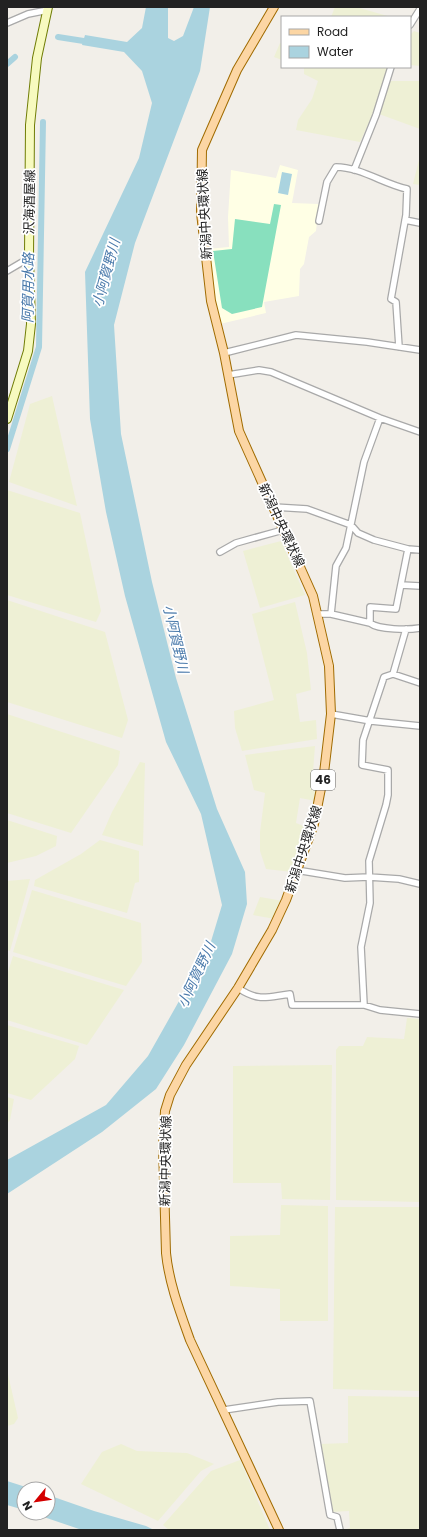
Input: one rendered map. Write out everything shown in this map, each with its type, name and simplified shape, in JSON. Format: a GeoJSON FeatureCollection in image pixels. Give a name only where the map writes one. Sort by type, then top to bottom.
{"type":"FeatureCollection","features":[{"type":"Feature","properties":{"kind":"main road","name":"新潟中央環状線"},"geometry":{"type":"LineString","coordinates":[[274,7],[237,70],[202,150],[201,213],[211,301],[224,353],[239,431],[308,584],[319,614],[330,666],[331,714],[324,773],[314,824],[286,900],[272,930],[238,988],[186,1065],[170,1096],[165,1111],[164,1127],[164,1210],[167,1266],[179,1310],[190,1340],[279,1530]]}},
{"type":"Feature","properties":{"kind":"main road","name":"沢海酒屋線"},"geometry":{"type":"LineString","coordinates":[[7,419],[28,352],[31,324],[29,258],[30,126],[37,58],[48,9]]}},
{"type":"Feature","properties":{"kind":"street"},"geometry":{"type":"LineString","coordinates":[[411,23],[420,8]]}},
{"type":"Feature","properties":{"kind":"street"},"geometry":{"type":"LineString","coordinates":[[7,23],[28,14],[48,9]]}},
{"type":"Feature","properties":{"kind":"street"},"geometry":{"type":"LineString","coordinates":[[354,170],[376,115],[391,68]]}},
{"type":"Feature","properties":{"kind":"street"},"geometry":{"type":"LineString","coordinates":[[320,221],[323,198],[330,173],[336,167],[354,170],[394,186],[407,189],[405,220],[391,299],[396,302],[399,347]]}},
{"type":"Feature","properties":{"kind":"street"},"geometry":{"type":"LineString","coordinates":[[405,220],[420,223]]}},
{"type":"Feature","properties":{"kind":"street"},"geometry":{"type":"LineString","coordinates":[[7,271],[29,258]]}},
{"type":"Feature","properties":{"kind":"street"},"geometry":{"type":"LineString","coordinates":[[224,353],[296,335],[420,350]]}},
{"type":"Feature","properties":{"kind":"street"},"geometry":{"type":"LineString","coordinates":[[228,375],[259,370],[271,372],[380,418],[420,432]]}},
{"type":"Feature","properties":{"kind":"street"},"geometry":{"type":"LineString","coordinates":[[331,614],[336,566],[346,548],[364,462],[380,418]]}},
{"type":"Feature","properties":{"kind":"street"},"geometry":{"type":"LineString","coordinates":[[274,507],[307,509],[351,525],[358,533],[374,540],[408,549],[420,550]]}},
{"type":"Feature","properties":{"kind":"street"},"geometry":{"type":"LineString","coordinates":[[220,552],[236,543],[283,530]]}},
{"type":"Feature","properties":{"kind":"street"},"geometry":{"type":"LineString","coordinates":[[370,623],[370,607],[396,609],[408,549]]}},
{"type":"Feature","properties":{"kind":"street"},"geometry":{"type":"LineString","coordinates":[[401,585],[420,586]]}},
{"type":"Feature","properties":{"kind":"street"},"geometry":{"type":"LineString","coordinates":[[319,614],[331,614],[370,623],[375,627],[406,629],[420,628]]}},
{"type":"Feature","properties":{"kind":"street"},"geometry":{"type":"LineString","coordinates":[[393,674],[406,629]]}},
{"type":"Feature","properties":{"kind":"street"},"geometry":{"type":"LineString","coordinates":[[364,1005],[361,947],[370,903],[369,861],[388,794],[388,770],[362,765],[363,740],[371,721],[384,678],[393,674],[420,683]]}},
{"type":"Feature","properties":{"kind":"street"},"geometry":{"type":"LineString","coordinates":[[331,714],[371,721],[420,726]]}},
{"type":"Feature","properties":{"kind":"street"},"geometry":{"type":"LineString","coordinates":[[296,870],[345,878],[369,877],[399,879],[420,884]]}},
{"type":"Feature","properties":{"kind":"street"},"geometry":{"type":"LineString","coordinates":[[238,988],[251,996],[259,998],[290,994],[292,1006],[364,1005],[380,1010],[420,1014]]}},
{"type":"Feature","properties":{"kind":"street"},"geometry":{"type":"LineString","coordinates":[[224,1410],[278,1402],[310,1401],[330,1514],[337,1517],[340,1530]]}},
{"type":"Feature","properties":{"kind":"shaded area"},"geometry":{"type":"Polygon","coordinates":[[[335,7],[356,7],[388,16],[331,16],[335,7]]]}},
{"type":"Feature","properties":{"kind":"shaded area"},"geometry":{"type":"Polygon","coordinates":[[[414,31],[420,33],[420,66],[411,65],[411,34],[414,31]]]}},
{"type":"Feature","properties":{"kind":"shaded area"},"geometry":{"type":"Polygon","coordinates":[[[280,43],[281,60],[274,57],[280,43]]]}},
{"type":"Feature","properties":{"kind":"shaded area"},"geometry":{"type":"Polygon","coordinates":[[[304,68],[388,68],[373,114],[360,142],[296,130],[298,120],[312,99],[318,81],[304,74],[304,68]]]}},
{"type":"Feature","properties":{"kind":"shaded area"},"geometry":{"type":"Polygon","coordinates":[[[390,81],[420,81],[420,129],[379,114],[390,81]]]}},
{"type":"Feature","properties":{"kind":"shaded area"},"geometry":{"type":"Polygon","coordinates":[[[420,156],[420,185],[413,184],[420,156]]]}},
{"type":"Feature","properties":{"kind":"shaded area"},"geometry":{"type":"Polygon","coordinates":[[[280,165],[298,170],[292,203],[319,204],[316,231],[309,237],[304,264],[300,269],[299,296],[264,302],[266,313],[220,324],[211,286],[207,249],[229,247],[228,217],[231,170],[276,178],[280,165]]]}},
{"type":"Feature","properties":{"kind":"shaded area"},"geometry":{"type":"Polygon","coordinates":[[[52,396],[77,506],[9,482],[30,404],[52,396]]]}},
{"type":"Feature","properties":{"kind":"shaded area"},"geometry":{"type":"Polygon","coordinates":[[[7,490],[80,513],[101,611],[96,622],[7,595],[7,490]]]}},
{"type":"Feature","properties":{"kind":"shaded area"},"geometry":{"type":"Polygon","coordinates":[[[281,541],[305,595],[260,608],[243,551],[281,541]]]}},
{"type":"Feature","properties":{"kind":"shaded area"},"geometry":{"type":"Polygon","coordinates":[[[7,600],[105,632],[128,720],[122,738],[7,702],[7,600]]]}},
{"type":"Feature","properties":{"kind":"shaded area"},"geometry":{"type":"Polygon","coordinates":[[[295,602],[307,653],[311,690],[296,694],[300,722],[316,720],[317,739],[242,751],[235,728],[234,711],[274,700],[252,614],[295,602]]]}},
{"type":"Feature","properties":{"kind":"shaded area"},"geometry":{"type":"Polygon","coordinates":[[[7,714],[120,751],[118,765],[71,833],[7,813],[7,714]]]}},
{"type":"Feature","properties":{"kind":"shaded area"},"geometry":{"type":"Polygon","coordinates":[[[315,746],[313,772],[321,774],[316,801],[300,798],[296,823],[309,828],[292,872],[266,869],[260,851],[260,832],[265,793],[254,790],[245,755],[315,746]]]}},
{"type":"Feature","properties":{"kind":"shaded area"},"geometry":{"type":"Polygon","coordinates":[[[140,762],[145,763],[143,846],[102,835],[112,812],[140,762]]]}},
{"type":"Feature","properties":{"kind":"shaded area"},"geometry":{"type":"Polygon","coordinates":[[[7,820],[57,836],[56,846],[36,856],[7,863],[7,820]]]}},
{"type":"Feature","properties":{"kind":"shaded area"},"geometry":{"type":"Polygon","coordinates":[[[100,840],[139,851],[139,882],[135,883],[127,913],[34,886],[35,880],[81,854],[100,840]]]}},
{"type":"Feature","properties":{"kind":"shaded area"},"geometry":{"type":"Polygon","coordinates":[[[30,879],[10,951],[7,950],[7,881],[30,879]]]}},
{"type":"Feature","properties":{"kind":"shaded area"},"geometry":{"type":"Polygon","coordinates":[[[32,890],[141,923],[142,962],[126,986],[13,952],[32,890]]]}},
{"type":"Feature","properties":{"kind":"shaded area"},"geometry":{"type":"Polygon","coordinates":[[[260,897],[283,901],[275,919],[253,915],[260,897]]]}},
{"type":"Feature","properties":{"kind":"shaded area"},"geometry":{"type":"Polygon","coordinates":[[[13,956],[124,990],[87,1045],[7,1020],[7,975],[13,956]]]}},
{"type":"Feature","properties":{"kind":"shaded area"},"geometry":{"type":"Polygon","coordinates":[[[407,1018],[420,1019],[420,1202],[336,1200],[336,1050],[339,1046],[363,1046],[367,1037],[404,1039],[407,1018]]]}},
{"type":"Feature","properties":{"kind":"shaded area"},"geometry":{"type":"Polygon","coordinates":[[[7,1025],[79,1046],[75,1059],[31,1100],[7,1093],[7,1025]]]}},
{"type":"Feature","properties":{"kind":"shaded area"},"geometry":{"type":"Polygon","coordinates":[[[332,1065],[330,1200],[282,1199],[281,1183],[233,1183],[233,1066],[332,1065]]]}},
{"type":"Feature","properties":{"kind":"shaded area"},"geometry":{"type":"Polygon","coordinates":[[[7,1097],[14,1099],[10,1120],[7,1124],[7,1097]]]}},
{"type":"Feature","properties":{"kind":"shaded area"},"geometry":{"type":"Polygon","coordinates":[[[281,1205],[328,1206],[328,1321],[280,1321],[280,1289],[230,1286],[230,1236],[280,1235],[281,1205]]]}},
{"type":"Feature","properties":{"kind":"shaded area"},"geometry":{"type":"Polygon","coordinates":[[[335,1207],[420,1207],[420,1391],[333,1389],[335,1207]]]}},
{"type":"Feature","properties":{"kind":"shaded area"},"geometry":{"type":"Polygon","coordinates":[[[7,1370],[18,1418],[14,1424],[7,1426],[7,1370]]]}},
{"type":"Feature","properties":{"kind":"shaded area"},"geometry":{"type":"Polygon","coordinates":[[[348,1396],[420,1397],[420,1530],[343,1530],[350,1528],[349,1511],[332,1512],[320,1444],[348,1443],[348,1396]]]}},
{"type":"Feature","properties":{"kind":"shaded area"},"geometry":{"type":"Polygon","coordinates":[[[121,1444],[137,1451],[187,1453],[214,1464],[201,1471],[158,1521],[81,1484],[102,1452],[121,1444]]]}},
{"type":"Feature","properties":{"kind":"shaded area"},"geometry":{"type":"Polygon","coordinates":[[[240,1460],[270,1530],[169,1530],[163,1525],[211,1471],[240,1460]]]}},
{"type":"Feature","properties":{"kind":"green space"},"geometry":{"type":"Polygon","coordinates":[[[274,204],[281,205],[262,307],[232,314],[222,308],[213,251],[232,249],[235,219],[270,224],[274,204]]]}},
{"type":"Feature","properties":{"kind":"water","name":"小阿賀野川"},"geometry":{"type":"Polygon","coordinates":[[[146,7],[168,7],[168,38],[174,41],[183,36],[194,7],[210,7],[200,71],[135,243],[114,325],[121,434],[152,582],[176,678],[217,809],[245,872],[247,904],[232,954],[184,1045],[156,1089],[102,1132],[7,1194],[7,1160],[106,1105],[148,1056],[209,948],[222,905],[201,814],[166,742],[125,596],[106,512],[90,419],[85,272],[139,158],[152,103],[142,71],[124,52],[82,45],[85,35],[127,42],[142,28],[146,7]]]}},
{"type":"Feature","properties":{"kind":"water"},"geometry":{"type":"Polygon","coordinates":[[[282,172],[292,174],[288,195],[278,193],[282,172]]]}},
{"type":"Feature","properties":{"kind":"water"},"geometry":{"type":"Polygon","coordinates":[[[7,1481],[16,1484],[16,1508],[7,1505],[7,1481]]]}},
{"type":"Feature","properties":{"kind":"water"},"geometry":{"type":"Polygon","coordinates":[[[56,1498],[94,1511],[146,1526],[154,1530],[82,1530],[56,1521],[56,1498]]]}},
{"type":"Feature","properties":{"kind":"waterway","name":"阿賀用水路"},"geometry":{"type":"LineString","coordinates":[[58,37],[90,42]]}},
{"type":"Feature","properties":{"kind":"waterway","name":"阿賀用水路"},"geometry":{"type":"LineString","coordinates":[[7,64],[15,57]]}},
{"type":"Feature","properties":{"kind":"waterway","name":"阿賀用水路"},"geometry":{"type":"LineString","coordinates":[[7,449],[39,347],[43,122]]}}]}
